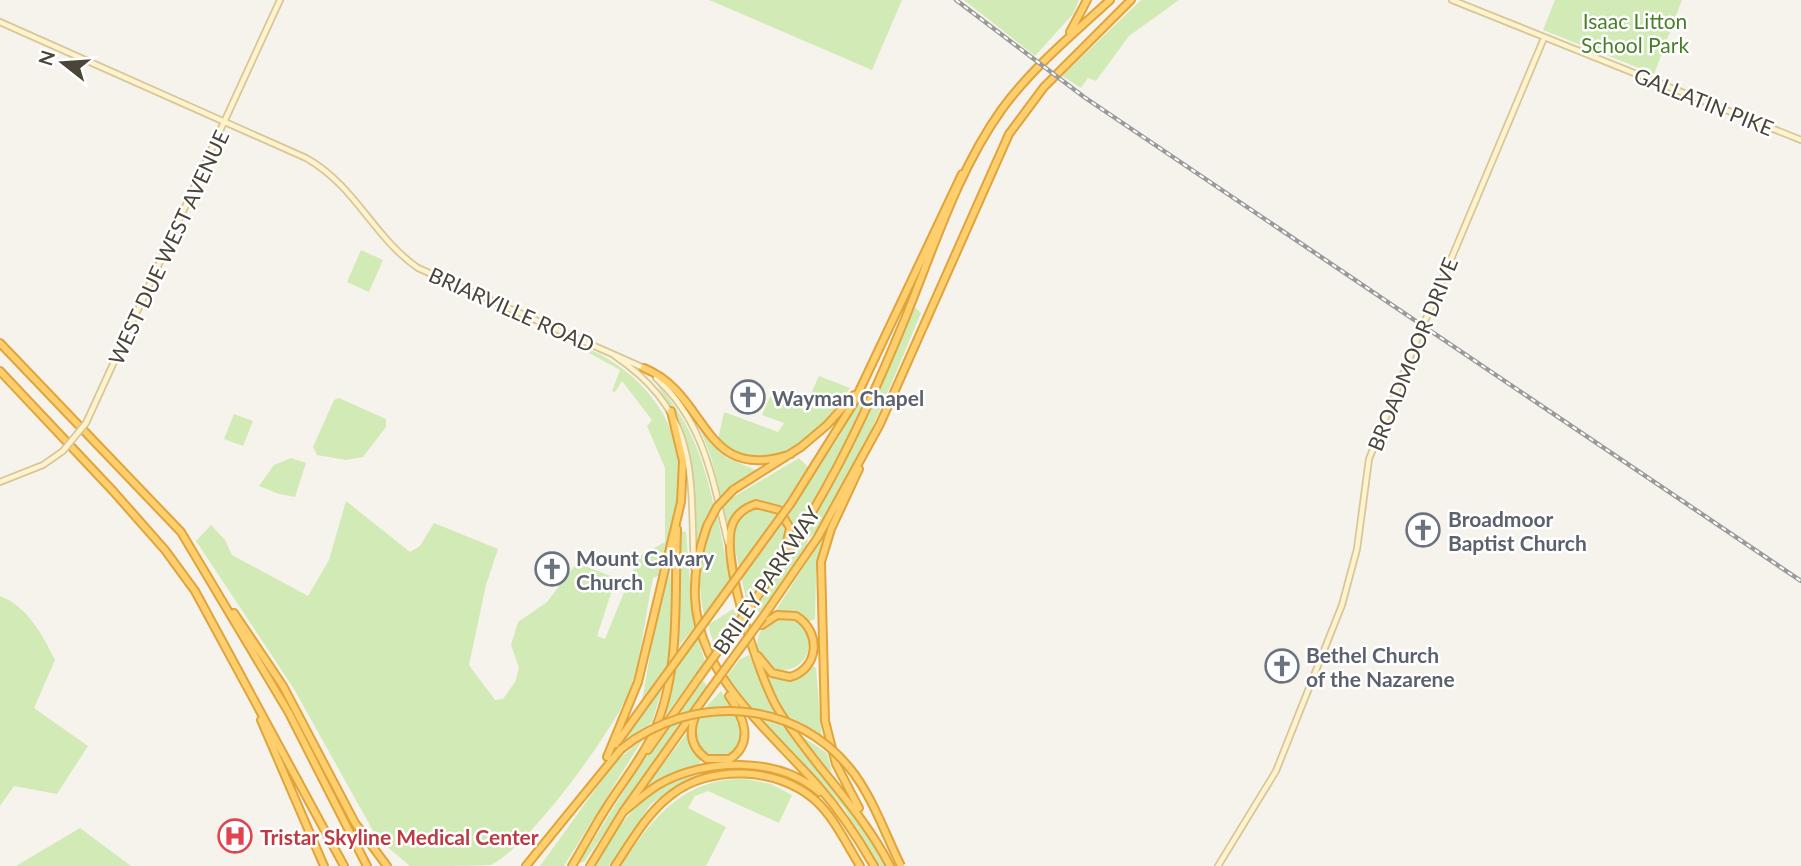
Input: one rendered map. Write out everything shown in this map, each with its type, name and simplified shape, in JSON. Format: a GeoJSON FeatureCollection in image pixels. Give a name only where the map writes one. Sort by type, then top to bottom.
{"type":"FeatureCollection","features":[{"type":"Feature","properties":{"kind":"highway"},"geometry":{"type":"LineString","coordinates":[[587,790],[607,757],[791,503],[840,426],[986,133],[1003,107],[1080,19],[1087,0]]}},
{"type":"Feature","properties":{"kind":"highway"},"geometry":{"type":"LineString","coordinates":[[1060,45],[1110,0]]}},
{"type":"Feature","properties":{"kind":"highway","name":"BRILEY PARKWAY"},"geometry":{"type":"LineString","coordinates":[[590,866],[623,813],[704,697],[763,621],[818,537],[880,424],[977,200],[1009,134],[1044,87],[1131,0]]}},
{"type":"Feature","properties":{"kind":"highway","name":"BRILEY PARKWAY"},"geometry":{"type":"LineString","coordinates":[[572,866],[600,818],[806,527],[844,459],[943,219]]}},
{"type":"Feature","properties":{"kind":"highway"},"geometry":{"type":"LineString","coordinates":[[0,343],[181,532],[289,713],[367,866]]}},
{"type":"Feature","properties":{"kind":"highway"},"geometry":{"type":"LineString","coordinates":[[644,368],[672,386],[728,453],[754,463],[791,454]]}},
{"type":"Feature","properties":{"kind":"highway"},"geometry":{"type":"LineString","coordinates":[[0,372],[165,550],[195,591],[344,866]]}},
{"type":"Feature","properties":{"kind":"highway"},"geometry":{"type":"LineString","coordinates":[[704,697],[693,720],[692,741],[707,759],[730,759],[743,745],[745,729],[742,716],[719,676],[702,638],[696,608],[698,563],[707,526],[717,508],[733,491],[791,454],[827,425],[860,388]]}},
{"type":"Feature","properties":{"kind":"highway"},"geometry":{"type":"LineString","coordinates":[[607,757],[638,681],[682,493],[683,461],[671,411]]}},
{"type":"Feature","properties":{"kind":"highway"},"geometry":{"type":"LineString","coordinates":[[880,424],[831,529],[821,562],[827,738],[836,764],[890,866]]}},
{"type":"Feature","properties":{"kind":"highway"},"geometry":{"type":"LineString","coordinates":[[775,572],[787,550],[790,531],[782,514],[768,505],[753,505],[736,518],[730,535],[733,562],[759,668],[777,708],[866,822]]}},
{"type":"Feature","properties":{"kind":"highway"},"geometry":{"type":"LineString","coordinates":[[600,818],[643,752],[667,691],[675,628],[678,513]]}},
{"type":"Feature","properties":{"kind":"highway"},"geometry":{"type":"LineString","coordinates":[[201,565],[282,686],[355,823],[387,866]]}},
{"type":"Feature","properties":{"kind":"highway"},"geometry":{"type":"LineString","coordinates":[[753,645],[765,667],[779,676],[795,676],[809,665],[813,657],[813,639],[804,621],[784,614],[763,621]]}},
{"type":"Feature","properties":{"kind":"highway"},"geometry":{"type":"LineString","coordinates":[[719,676],[744,709],[832,803],[874,866]]}},
{"type":"Feature","properties":{"kind":"highway"},"geometry":{"type":"LineString","coordinates":[[242,677],[326,866]]}},
{"type":"Feature","properties":{"kind":"highway"},"geometry":{"type":"LineString","coordinates":[[526,866],[621,749],[660,723],[701,712],[752,712],[799,728],[831,750],[854,774],[872,803],[901,866]]}},
{"type":"Feature","properties":{"kind":"highway"},"geometry":{"type":"LineString","coordinates":[[623,813],[644,795],[679,776],[730,766],[780,770],[799,778],[832,803]]}},
{"type":"Feature","properties":{"kind":"highway"},"geometry":{"type":"LineString","coordinates":[[615,866],[655,810],[670,795],[706,778],[745,773],[773,779],[815,800],[860,866]]}},
{"type":"Feature","properties":{"kind":"main road","name":"WEST DUE WEST AVENUE"},"geometry":{"type":"LineString","coordinates":[[0,482],[28,472],[63,451],[86,423],[280,0]]}},
{"type":"Feature","properties":{"kind":"main road","name":"GALLATIN PIKE"},"geometry":{"type":"LineString","coordinates":[[1452,0],[1801,140]]}},
{"type":"Feature","properties":{"kind":"main road","name":"BRIARVILLE ROAD"},"geometry":{"type":"LineString","coordinates":[[0,22],[225,121],[329,171],[388,244],[418,268],[644,368],[670,391],[695,425],[709,462],[733,562]]}},
{"type":"Feature","properties":{"kind":"main road","name":"BROADMOOR DRIVE"},"geometry":{"type":"LineString","coordinates":[[1218,866],[1276,771],[1342,605],[1357,549],[1369,459],[1544,38]]}},
{"type":"Feature","properties":{"kind":"main road","name":"BRIARVILLE ROAD"},"geometry":{"type":"LineString","coordinates":[[606,350],[647,382],[671,411],[688,454],[696,608]]}},
{"type":"Feature","properties":{"kind":"green space"},"geometry":{"type":"Polygon","coordinates":[[[709,0],[902,0],[872,70],[709,0]]]}},
{"type":"Feature","properties":{"kind":"green space"},"geometry":{"type":"Polygon","coordinates":[[[964,0],[1079,0],[1073,14],[1035,56],[964,0]]]}},
{"type":"Feature","properties":{"kind":"green space"},"geometry":{"type":"Polygon","coordinates":[[[1141,0],[1179,0],[1129,36],[1096,81],[1088,78],[1081,88],[1062,76],[1141,0]]]}},
{"type":"Feature","properties":{"kind":"green space","name":"Isaac Litton School Park"},"geometry":{"type":"Polygon","coordinates":[[[1555,0],[1682,0],[1654,74],[1543,30],[1555,0]]]}},
{"type":"Feature","properties":{"kind":"green space"},"geometry":{"type":"Polygon","coordinates":[[[361,250],[383,260],[369,292],[347,282],[361,250]]]}},
{"type":"Feature","properties":{"kind":"green space"},"geometry":{"type":"Polygon","coordinates":[[[915,307],[921,313],[870,434],[836,501],[809,538],[807,531],[858,436],[915,307]]]}},
{"type":"Feature","properties":{"kind":"green space"},"geometry":{"type":"Polygon","coordinates":[[[591,350],[609,359],[641,384],[665,417],[678,454],[675,513],[660,575],[653,578],[640,650],[629,692],[607,732],[567,787],[524,838],[505,856],[490,865],[410,866],[377,838],[294,689],[196,541],[211,525],[225,540],[232,555],[308,596],[329,560],[346,501],[410,552],[420,546],[434,523],[498,549],[486,585],[469,665],[495,700],[503,699],[515,682],[519,668],[511,645],[518,622],[547,602],[577,563],[616,578],[597,636],[605,639],[639,556],[665,542],[665,468],[647,426],[652,420],[622,381],[615,392],[612,391],[620,370],[589,353],[591,350]]]}},
{"type":"Feature","properties":{"kind":"green space"},"geometry":{"type":"Polygon","coordinates":[[[819,376],[850,388],[824,422],[793,449],[776,456],[758,458],[739,453],[718,440],[724,412],[778,432],[784,423],[762,415],[770,397],[792,391],[810,396],[819,376]]]}},
{"type":"Feature","properties":{"kind":"green space"},"geometry":{"type":"Polygon","coordinates":[[[655,381],[686,424],[710,488],[714,506],[704,522],[696,551],[689,455],[678,422],[655,381]]]}},
{"type":"Feature","properties":{"kind":"green space"},"geometry":{"type":"Polygon","coordinates":[[[861,397],[866,401],[850,437],[792,541],[792,529],[786,515],[837,440],[861,397]]]}},
{"type":"Feature","properties":{"kind":"green space"},"geometry":{"type":"Polygon","coordinates":[[[339,398],[386,419],[386,427],[363,457],[346,460],[317,455],[313,447],[334,400],[339,398]]]}},
{"type":"Feature","properties":{"kind":"green space"},"geometry":{"type":"Polygon","coordinates":[[[234,414],[253,421],[243,446],[224,439],[234,414]]]}},
{"type":"Feature","properties":{"kind":"green space"},"geometry":{"type":"Polygon","coordinates":[[[700,429],[727,458],[756,470],[721,497],[711,457],[700,429]]]}},
{"type":"Feature","properties":{"kind":"green space"},"geometry":{"type":"Polygon","coordinates":[[[291,458],[306,463],[295,497],[259,486],[274,465],[291,458]]]}},
{"type":"Feature","properties":{"kind":"green space"},"geometry":{"type":"Polygon","coordinates":[[[799,458],[808,467],[780,510],[764,503],[750,505],[738,513],[728,526],[723,507],[730,499],[799,458]]]}},
{"type":"Feature","properties":{"kind":"green space"},"geometry":{"type":"Polygon","coordinates":[[[764,508],[777,514],[739,567],[735,548],[735,528],[738,520],[752,509],[764,508]]]}},
{"type":"Feature","properties":{"kind":"green space"},"geometry":{"type":"Polygon","coordinates":[[[717,515],[730,579],[704,615],[700,589],[701,564],[703,551],[717,515]]]}},
{"type":"Feature","properties":{"kind":"green space"},"geometry":{"type":"Polygon","coordinates":[[[783,519],[784,539],[775,563],[761,585],[746,598],[741,577],[783,519]]]}},
{"type":"Feature","properties":{"kind":"green space"},"geometry":{"type":"Polygon","coordinates":[[[680,531],[686,532],[694,628],[678,647],[680,531]]]}},
{"type":"Feature","properties":{"kind":"green space"},"geometry":{"type":"Polygon","coordinates":[[[825,534],[816,575],[815,619],[807,622],[792,613],[774,613],[825,534]]]}},
{"type":"Feature","properties":{"kind":"green space"},"geometry":{"type":"Polygon","coordinates":[[[805,538],[808,540],[805,550],[760,616],[757,606],[805,538]]]}},
{"type":"Feature","properties":{"kind":"green space"},"geometry":{"type":"Polygon","coordinates":[[[670,572],[673,610],[668,664],[642,700],[657,616],[670,572]]]}},
{"type":"Feature","properties":{"kind":"green space"},"geometry":{"type":"Polygon","coordinates":[[[0,596],[26,614],[55,660],[34,708],[88,746],[57,794],[14,786],[0,806],[0,596]]]}},
{"type":"Feature","properties":{"kind":"green space"},"geometry":{"type":"Polygon","coordinates":[[[733,609],[738,617],[719,643],[713,641],[708,625],[733,609]]]}},
{"type":"Feature","properties":{"kind":"green space"},"geometry":{"type":"Polygon","coordinates":[[[783,618],[793,620],[801,626],[807,634],[807,654],[801,662],[793,668],[783,670],[773,668],[765,662],[759,654],[757,644],[759,634],[765,626],[773,620],[783,618]]]}},
{"type":"Feature","properties":{"kind":"green space"},"geometry":{"type":"Polygon","coordinates":[[[697,637],[705,661],[663,719],[673,670],[697,637]]]}},
{"type":"Feature","properties":{"kind":"green space"},"geometry":{"type":"Polygon","coordinates":[[[749,655],[777,717],[753,710],[727,676],[740,659],[749,655]]]}},
{"type":"Feature","properties":{"kind":"green space"},"geometry":{"type":"Polygon","coordinates":[[[813,666],[816,668],[822,740],[790,721],[768,680],[768,677],[792,677],[813,666]]]}},
{"type":"Feature","properties":{"kind":"green space"},"geometry":{"type":"Polygon","coordinates":[[[703,680],[708,688],[690,712],[678,715],[703,680]]]}},
{"type":"Feature","properties":{"kind":"green space"},"geometry":{"type":"Polygon","coordinates":[[[664,683],[652,722],[621,745],[620,744],[664,683]]]}},
{"type":"Feature","properties":{"kind":"green space"},"geometry":{"type":"Polygon","coordinates":[[[721,691],[733,708],[704,709],[721,691]]]}},
{"type":"Feature","properties":{"kind":"green space"},"geometry":{"type":"Polygon","coordinates":[[[738,716],[741,742],[728,757],[708,757],[695,741],[698,718],[738,716]]]}},
{"type":"Feature","properties":{"kind":"green space"},"geometry":{"type":"Polygon","coordinates":[[[762,720],[785,727],[858,819],[885,866],[879,866],[844,808],[762,720]]]}},
{"type":"Feature","properties":{"kind":"green space"},"geometry":{"type":"Polygon","coordinates":[[[682,722],[584,862],[579,863],[635,773],[669,726],[682,722]]]}},
{"type":"Feature","properties":{"kind":"green space"},"geometry":{"type":"Polygon","coordinates":[[[690,729],[691,744],[701,759],[698,768],[675,773],[650,786],[648,784],[690,729]]]}},
{"type":"Feature","properties":{"kind":"green space"},"geometry":{"type":"Polygon","coordinates":[[[800,735],[827,753],[832,772],[828,769],[800,735]]]}},
{"type":"Feature","properties":{"kind":"green space"},"geometry":{"type":"Polygon","coordinates":[[[643,739],[564,866],[540,866],[615,762],[643,739]]]}},
{"type":"Feature","properties":{"kind":"green space"},"geometry":{"type":"Polygon","coordinates":[[[708,773],[681,783],[651,804],[609,866],[594,866],[616,832],[639,804],[668,785],[708,773]]]}},
{"type":"Feature","properties":{"kind":"green space"},"geometry":{"type":"Polygon","coordinates":[[[746,779],[771,784],[792,795],[779,823],[708,791],[695,796],[688,808],[726,827],[706,866],[621,866],[658,817],[687,793],[724,780],[746,779]]]}},
{"type":"Feature","properties":{"kind":"green space"},"geometry":{"type":"Polygon","coordinates":[[[80,828],[131,866],[16,866],[80,828]]]}},
{"type":"Feature","properties":{"kind":"railway"},"geometry":{"type":"LineString","coordinates":[[956,0],[1084,97],[1801,581]]}},
{"type":"Feature","properties":{"kind":"place","name":"Wayman Chapel"},"geometry":{"type":"Point","coordinates":[748,397]}},
{"type":"Feature","properties":{"kind":"place","name":"Broadmoor Baptist Church"},"geometry":{"type":"Point","coordinates":[1423,530]}},
{"type":"Feature","properties":{"kind":"place","name":"Mount Calvary Church"},"geometry":{"type":"Point","coordinates":[552,569]}},
{"type":"Feature","properties":{"kind":"place","name":"Bethel Church of the Nazarene"},"geometry":{"type":"Point","coordinates":[1282,666]}},
{"type":"Feature","properties":{"kind":"place","name":"Tristar Skyline Medical Center"},"geometry":{"type":"Point","coordinates":[235,836]}}]}
